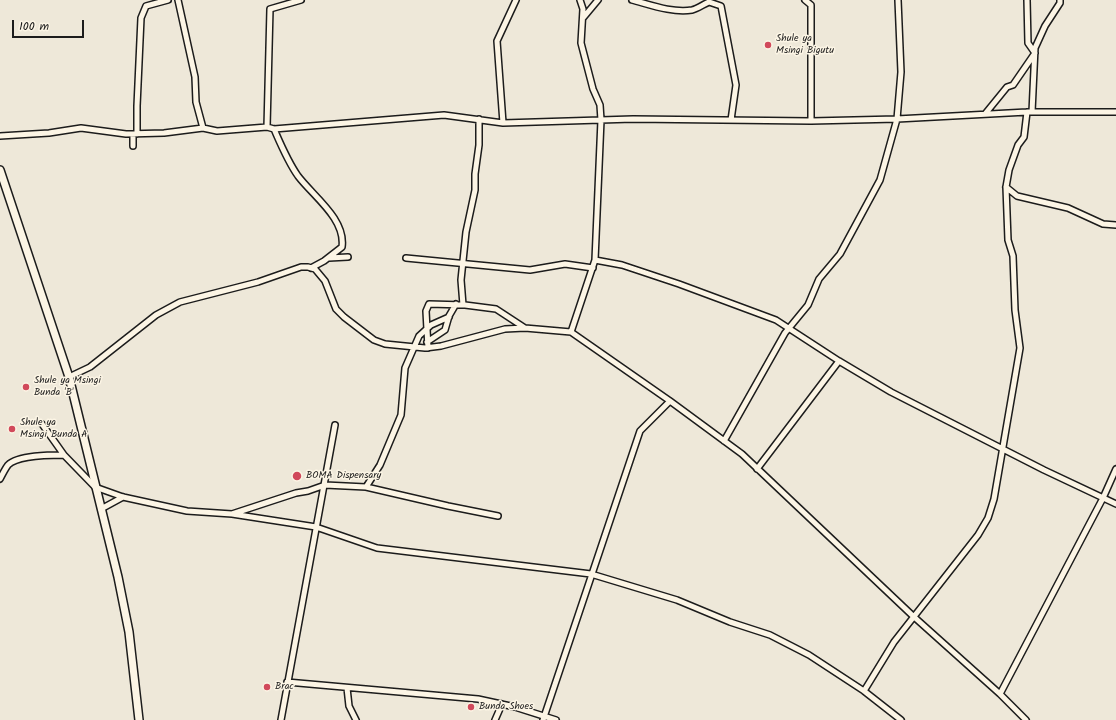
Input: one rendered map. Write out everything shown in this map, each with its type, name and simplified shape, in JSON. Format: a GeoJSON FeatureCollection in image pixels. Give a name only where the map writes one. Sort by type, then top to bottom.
{"type":"FeatureCollection","features":[{"type":"Feature","properties":{"kind":"main road"},"geometry":{"type":"LineString","coordinates":[[0,170],[69,377],[118,577],[129,632],[139,720]]}},
{"type":"Feature","properties":{"kind":"street"},"geometry":{"type":"LineString","coordinates":[[133,146],[137,106],[141,18],[146,6],[168,0]]}},
{"type":"Feature","properties":{"kind":"street"},"geometry":{"type":"LineString","coordinates":[[178,0],[195,77],[196,102],[203,128]]}},
{"type":"Feature","properties":{"kind":"street"},"geometry":{"type":"LineString","coordinates":[[267,127],[270,9],[301,0]]}},
{"type":"Feature","properties":{"kind":"street"},"geometry":{"type":"LineString","coordinates":[[503,123],[497,41],[516,0]]}},
{"type":"Feature","properties":{"kind":"street"},"geometry":{"type":"LineString","coordinates":[[572,332],[595,260],[601,120],[600,105],[593,89],[581,43],[583,9],[580,0]]}},
{"type":"Feature","properties":{"kind":"street"},"geometry":{"type":"LineString","coordinates":[[583,18],[598,0]]}},
{"type":"Feature","properties":{"kind":"street"},"geometry":{"type":"LineString","coordinates":[[632,0],[671,10],[692,10],[709,2],[721,6],[736,85],[731,120]]}},
{"type":"Feature","properties":{"kind":"street"},"geometry":{"type":"LineString","coordinates":[[804,0],[811,5],[811,121]]}},
{"type":"Feature","properties":{"kind":"street"},"geometry":{"type":"LineString","coordinates":[[724,441],[789,328],[808,305],[819,279],[840,254],[880,180],[897,119],[901,72],[898,0]]}},
{"type":"Feature","properties":{"kind":"street"},"geometry":{"type":"LineString","coordinates":[[864,691],[894,642],[913,616],[978,535],[988,518],[994,499],[1020,348],[1015,310],[1013,256],[1008,240],[1006,187],[1009,170],[1018,145],[1024,137],[1030,112],[1035,53],[1028,43],[1027,0]]}},
{"type":"Feature","properties":{"kind":"street"},"geometry":{"type":"LineString","coordinates":[[985,114],[1008,87],[1013,85],[1035,53],[1042,34],[1060,0]]}},
{"type":"Feature","properties":{"kind":"street"},"geometry":{"type":"LineString","coordinates":[[0,136],[49,133],[81,128],[135,134],[203,128],[217,131],[267,127],[274,129],[444,115],[503,123],[601,120],[811,121],[897,119],[1030,112],[1116,112]]}},
{"type":"Feature","properties":{"kind":"street"},"geometry":{"type":"LineString","coordinates":[[463,304],[461,280],[466,232],[475,190],[475,174],[479,145],[479,119]]}},
{"type":"Feature","properties":{"kind":"street"},"geometry":{"type":"LineString","coordinates":[[274,129],[288,161],[298,176],[322,201],[341,228],[343,235],[342,247],[328,258],[311,268]]}},
{"type":"Feature","properties":{"kind":"street"},"geometry":{"type":"LineString","coordinates":[[1006,187],[1017,196],[1068,208],[1103,224],[1116,226]]}},
{"type":"Feature","properties":{"kind":"street"},"geometry":{"type":"LineString","coordinates":[[328,258],[348,257]]}},
{"type":"Feature","properties":{"kind":"street"},"geometry":{"type":"LineString","coordinates":[[406,258],[483,266],[498,265],[530,270],[565,264],[593,268]]}},
{"type":"Feature","properties":{"kind":"street"},"geometry":{"type":"LineString","coordinates":[[595,260],[622,265],[679,284],[776,320],[839,361],[931,414],[1116,504]]}},
{"type":"Feature","properties":{"kind":"street"},"geometry":{"type":"LineString","coordinates":[[69,377],[90,367],[156,315],[180,302],[258,282],[301,267],[315,269],[325,281],[336,309],[361,331],[374,340],[385,344],[415,347],[467,340],[505,329],[525,328],[572,332],[670,401],[724,441],[757,469],[913,616],[1000,694],[1026,720]]}},
{"type":"Feature","properties":{"kind":"street"},"geometry":{"type":"LineString","coordinates":[[428,345],[426,311],[429,304],[463,304],[496,309],[525,328]]}},
{"type":"Feature","properties":{"kind":"street"},"geometry":{"type":"LineString","coordinates":[[428,345],[445,330],[449,317],[456,304]]}},
{"type":"Feature","properties":{"kind":"street"},"geometry":{"type":"LineString","coordinates":[[366,487],[380,465],[401,415],[405,368],[419,336],[428,328],[449,317]]}},
{"type":"Feature","properties":{"kind":"street"},"geometry":{"type":"LineString","coordinates":[[757,469],[839,361]]}},
{"type":"Feature","properties":{"kind":"street"},"geometry":{"type":"LineString","coordinates":[[544,718],[640,431],[670,401]]}},
{"type":"Feature","properties":{"kind":"street"},"geometry":{"type":"LineString","coordinates":[[42,424],[64,455],[95,487],[123,497],[187,511],[232,514],[316,527],[377,548],[591,574],[677,600],[730,622],[770,635],[808,655],[864,691],[901,720]]}},
{"type":"Feature","properties":{"kind":"street"},"geometry":{"type":"LineString","coordinates":[[281,720],[335,425]]}},
{"type":"Feature","properties":{"kind":"street"},"geometry":{"type":"LineString","coordinates":[[0,479],[2,471],[8,465],[16,461],[38,456],[64,455]]}},
{"type":"Feature","properties":{"kind":"street"},"geometry":{"type":"LineString","coordinates":[[1000,694],[1103,498],[1116,469]]}},
{"type":"Feature","properties":{"kind":"street"},"geometry":{"type":"LineString","coordinates":[[232,514],[296,492],[308,491],[325,485],[366,487],[498,516]]}},
{"type":"Feature","properties":{"kind":"street"},"geometry":{"type":"LineString","coordinates":[[101,508],[123,497]]}},
{"type":"Feature","properties":{"kind":"street"},"geometry":{"type":"LineString","coordinates":[[287,682],[478,699],[502,704],[544,718],[556,720]]}},
{"type":"Feature","properties":{"kind":"street"},"geometry":{"type":"LineString","coordinates":[[347,688],[349,706],[356,720]]}},
{"type":"Feature","properties":{"kind":"street"},"geometry":{"type":"LineString","coordinates":[[495,720],[502,704]]}},
{"type":"Feature","properties":{"kind":"place","name":"Shule ya Msingi Bigutu"},"geometry":{"type":"Point","coordinates":[768,45]}},
{"type":"Feature","properties":{"kind":"place","name":"Shule ya Msingi Bunda 'B'"},"geometry":{"type":"Point","coordinates":[26,387]}},
{"type":"Feature","properties":{"kind":"place","name":"Shule ya Msingi Bunda A"},"geometry":{"type":"Point","coordinates":[12,429]}},
{"type":"Feature","properties":{"kind":"place","name":"BOMA Dispensary"},"geometry":{"type":"Point","coordinates":[297,476]}},
{"type":"Feature","properties":{"kind":"place","name":"Brac"},"geometry":{"type":"Point","coordinates":[267,687]}},
{"type":"Feature","properties":{"kind":"place","name":"Bunda Shoes"},"geometry":{"type":"Point","coordinates":[471,707]}}]}
